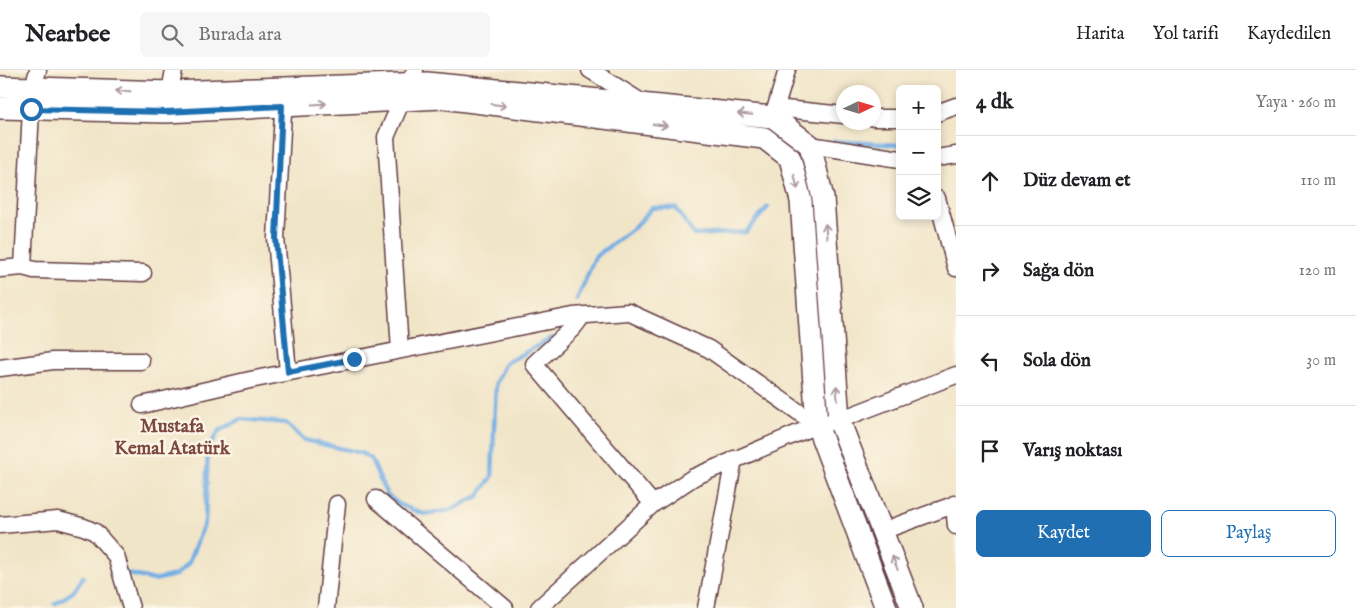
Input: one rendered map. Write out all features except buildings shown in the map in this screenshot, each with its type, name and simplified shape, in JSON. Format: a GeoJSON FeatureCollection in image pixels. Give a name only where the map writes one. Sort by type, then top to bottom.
{"type":"FeatureCollection","features":[{"type":"Feature","properties":{"kind":"street"},"geometry":{"type":"LineString","coordinates":[[169,102],[174,70]]}},
{"type":"Feature","properties":{"kind":"street"},"geometry":{"type":"LineString","coordinates":[[590,70],[646,105]]}},
{"type":"Feature","properties":{"kind":"street"},"geometry":{"type":"LineString","coordinates":[[774,112],[787,70]]}},
{"type":"Feature","properties":{"kind":"street"},"geometry":{"type":"LineString","coordinates":[[0,87],[169,102],[284,97],[427,84],[646,105],[836,115]]}},
{"type":"Feature","properties":{"kind":"street"},"geometry":{"type":"LineString","coordinates":[[408,85],[442,98],[764,138],[790,158],[801,202],[817,425],[886,608]]}},
{"type":"Feature","properties":{"kind":"street"},"geometry":{"type":"LineString","coordinates":[[400,350],[386,137],[408,85]]}},
{"type":"Feature","properties":{"kind":"street"},"geometry":{"type":"LineString","coordinates":[[0,108],[34,89]]}},
{"type":"Feature","properties":{"kind":"street"},"geometry":{"type":"LineString","coordinates":[[23,267],[34,89]]}},
{"type":"Feature","properties":{"kind":"street"},"geometry":{"type":"LineString","coordinates":[[284,97],[276,238],[288,372]]}},
{"type":"Feature","properties":{"kind":"street"},"geometry":{"type":"LineString","coordinates":[[941,112],[956,106]]}},
{"type":"Feature","properties":{"kind":"street"},"geometry":{"type":"LineString","coordinates":[[774,112],[810,145],[896,158]]}},
{"type":"Feature","properties":{"kind":"street"},"geometry":{"type":"LineString","coordinates":[[881,118],[896,118]]}},
{"type":"Feature","properties":{"kind":"street"},"geometry":{"type":"LineString","coordinates":[[790,158],[810,145]]}},
{"type":"Feature","properties":{"kind":"street"},"geometry":{"type":"LineString","coordinates":[[810,145],[823,198],[839,420],[912,608]]}},
{"type":"Feature","properties":{"kind":"street"},"geometry":{"type":"LineString","coordinates":[[941,157],[956,155]]}},
{"type":"Feature","properties":{"kind":"street"},"geometry":{"type":"LineString","coordinates":[[941,213],[956,268]]}},
{"type":"Feature","properties":{"kind":"street"},"geometry":{"type":"LineString","coordinates":[[0,269],[23,267],[34,270],[143,273]]}},
{"type":"Feature","properties":{"kind":"street"},"geometry":{"type":"LineString","coordinates":[[142,405],[288,372],[400,350],[583,315],[628,312],[709,349],[817,425]]}},
{"type":"Feature","properties":{"kind":"street"},"geometry":{"type":"LineString","coordinates":[[583,315],[573,328],[534,364],[653,504]]}},
{"type":"Feature","properties":{"kind":"street"},"geometry":{"type":"LineString","coordinates":[[0,368],[52,360],[141,361]]}},
{"type":"Feature","properties":{"kind":"street"},"geometry":{"type":"LineString","coordinates":[[539,608],[653,504],[694,477],[817,425],[839,420],[956,375]]}},
{"type":"Feature","properties":{"kind":"street"},"geometry":{"type":"LineString","coordinates":[[706,608],[734,459]]}},
{"type":"Feature","properties":{"kind":"street"},"geometry":{"type":"LineString","coordinates":[[376,499],[504,608]]}},
{"type":"Feature","properties":{"kind":"street"},"geometry":{"type":"LineString","coordinates":[[326,608],[337,504]]}},
{"type":"Feature","properties":{"kind":"street"},"geometry":{"type":"LineString","coordinates":[[882,531],[955,504],[956,526]]}},
{"type":"Feature","properties":{"kind":"street"},"geometry":{"type":"LineString","coordinates":[[0,525],[58,520],[84,526],[95,532],[116,556],[131,608]]}},
{"type":"Feature","properties":{"kind":"waterway"},"geometry":{"type":"LineString","coordinates":[[834,141],[896,145]]}},
{"type":"Feature","properties":{"kind":"waterway"},"geometry":{"type":"LineString","coordinates":[[941,146],[956,147]]}},
{"type":"Feature","properties":{"kind":"waterway"},"geometry":{"type":"LineString","coordinates":[[577,300],[595,257],[636,226],[652,208],[676,208],[694,235],[746,232],[768,207]]}},
{"type":"Feature","properties":{"kind":"waterway"},"geometry":{"type":"LineString","coordinates":[[125,573],[154,580],[176,575],[188,564],[205,522],[208,449],[219,431],[241,419],[286,423],[304,440],[361,453],[371,459],[387,495],[400,505],[424,514],[451,510],[478,496],[492,477],[496,382],[506,363],[552,338]]}},
{"type":"Feature","properties":{"kind":"waterway"},"geometry":{"type":"LineString","coordinates":[[55,604],[73,592],[83,577]]}},
{"type":"Feature","properties":{"kind":"district","name":"Mustafa Kemal Atatürk"},"geometry":{"type":"Point","coordinates":[172,436]}},
{"type":"Feature","properties":{"kind":"route"},"geometry":{"type":"LineString","coordinates":[[31,109],[166,112],[282,106],[276,238],[288,372],[354,359]]}}]}
